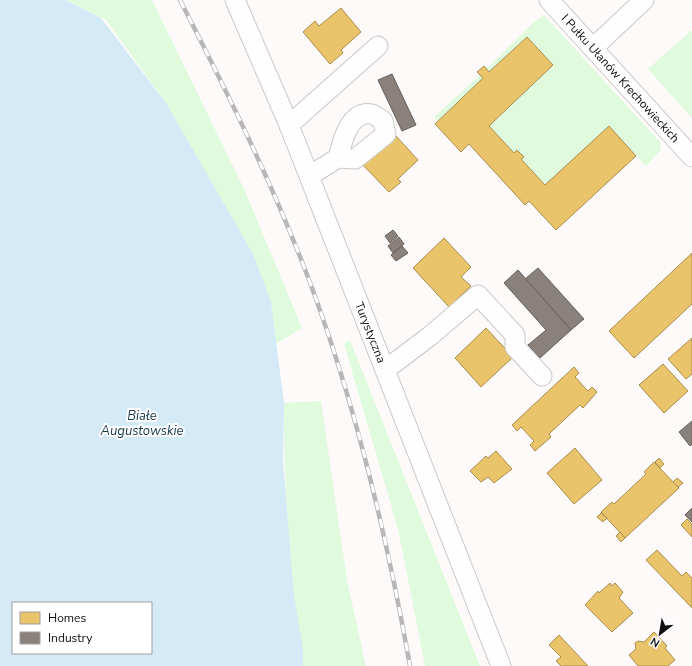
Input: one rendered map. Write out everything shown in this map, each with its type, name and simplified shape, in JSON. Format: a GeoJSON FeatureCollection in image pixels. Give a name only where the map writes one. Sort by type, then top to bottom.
{"type":"FeatureCollection","features":[{"type":"Feature","properties":{"kind":"street","name":"Turystyczna"},"geometry":{"type":"LineString","coordinates":[[235,0],[289,125],[501,666]]}},
{"type":"Feature","properties":{"kind":"street","name":"I Pułku Ułanów Krechowieckich"},"geometry":{"type":"LineString","coordinates":[[549,0],[692,157]]}},
{"type":"Feature","properties":{"kind":"street"},"geometry":{"type":"LineString","coordinates":[[593,48],[644,0]]}},
{"type":"Feature","properties":{"kind":"street"},"geometry":{"type":"LineString","coordinates":[[289,125],[378,46]]}},
{"type":"Feature","properties":{"kind":"street"},"geometry":{"type":"LineString","coordinates":[[309,176],[338,158]]}},
{"type":"Feature","properties":{"kind":"street"},"geometry":{"type":"LineString","coordinates":[[385,370],[430,336],[478,295],[515,335],[515,347],[542,376]]}},
{"type":"Feature","properties":{"kind":"green space"},"geometry":{"type":"Polygon","coordinates":[[[66,0],[152,0],[245,191],[302,328],[276,344],[271,302],[166,103],[106,20],[66,0]]]}},
{"type":"Feature","properties":{"kind":"green space"},"geometry":{"type":"Polygon","coordinates":[[[544,15],[661,143],[660,151],[646,166],[609,127],[545,185],[521,159],[523,157],[517,150],[514,153],[489,126],[553,65],[527,37],[489,72],[486,69],[535,21],[544,15]]]}},
{"type":"Feature","properties":{"kind":"green space"},"geometry":{"type":"Polygon","coordinates":[[[692,30],[692,118],[648,69],[692,30]]]}},
{"type":"Feature","properties":{"kind":"green space"},"geometry":{"type":"Polygon","coordinates":[[[480,75],[483,78],[438,121],[434,117],[480,75]]]}},
{"type":"Feature","properties":{"kind":"green space"},"geometry":{"type":"Polygon","coordinates":[[[350,340],[480,666],[425,666],[398,529],[344,344],[350,340]]]}},
{"type":"Feature","properties":{"kind":"green space"},"geometry":{"type":"Polygon","coordinates":[[[321,401],[347,580],[366,666],[303,666],[302,648],[295,602],[288,522],[284,451],[284,403],[321,401]]]}},
{"type":"Feature","properties":{"kind":"water","name":"Białe Augustowskie"},"geometry":{"type":"Polygon","coordinates":[[[0,0],[66,0],[101,18],[166,103],[253,254],[271,302],[284,403],[283,461],[294,595],[303,650],[303,666],[0,666],[0,0]]]}},
{"type":"Feature","properties":{"kind":"building: Homes"},"geometry":{"type":"Polygon","coordinates":[[[341,8],[361,32],[341,50],[343,53],[330,64],[303,32],[315,21],[319,26],[341,8]]]}},
{"type":"Feature","properties":{"kind":"building: Homes"},"geometry":{"type":"Polygon","coordinates":[[[527,37],[553,65],[489,126],[514,153],[517,150],[524,157],[521,159],[545,185],[609,126],[636,156],[556,230],[529,201],[525,205],[469,144],[461,152],[435,124],[483,78],[477,72],[484,66],[489,72],[527,37]]]}},
{"type":"Feature","properties":{"kind":"building: Homes"},"geometry":{"type":"Polygon","coordinates":[[[396,136],[418,160],[398,179],[401,182],[389,192],[361,163],[372,152],[375,155],[396,136]]]}},
{"type":"Feature","properties":{"kind":"building: Homes"},"geometry":{"type":"Polygon","coordinates":[[[444,238],[471,267],[461,277],[471,286],[449,307],[413,268],[444,238]]]}},
{"type":"Feature","properties":{"kind":"building: Homes"},"geometry":{"type":"Polygon","coordinates":[[[692,253],[692,304],[634,358],[609,331],[692,253]]]}},
{"type":"Feature","properties":{"kind":"building: Homes"},"geometry":{"type":"Polygon","coordinates":[[[486,328],[513,357],[481,387],[455,358],[486,328]]]}},
{"type":"Feature","properties":{"kind":"building: Homes"},"geometry":{"type":"Polygon","coordinates":[[[692,338],[692,374],[686,379],[668,359],[692,338]]]}},
{"type":"Feature","properties":{"kind":"building: Homes"},"geometry":{"type":"Polygon","coordinates":[[[663,364],[688,391],[664,413],[639,385],[663,364]]]}},
{"type":"Feature","properties":{"kind":"building: Homes"},"geometry":{"type":"Polygon","coordinates":[[[574,367],[579,373],[575,377],[588,391],[592,387],[597,392],[583,408],[580,405],[549,434],[551,437],[535,451],[530,445],[534,441],[521,427],[517,431],[512,425],[574,367]]]}},
{"type":"Feature","properties":{"kind":"building: Homes"},"geometry":{"type":"Polygon","coordinates":[[[575,448],[602,480],[574,504],[547,473],[575,448]]]}},
{"type":"Feature","properties":{"kind":"building: Homes"},"geometry":{"type":"Polygon","coordinates":[[[496,451],[512,469],[494,483],[488,477],[481,482],[470,471],[486,456],[488,458],[496,451]]]}},
{"type":"Feature","properties":{"kind":"building: Homes"},"geometry":{"type":"Polygon","coordinates":[[[659,458],[664,464],[660,468],[655,462],[659,458]]]}},
{"type":"Feature","properties":{"kind":"building: Homes"},"geometry":{"type":"Polygon","coordinates":[[[654,462],[679,488],[625,538],[601,512],[612,502],[614,504],[646,474],[644,472],[654,462]]]}},
{"type":"Feature","properties":{"kind":"building: Homes"},"geometry":{"type":"Polygon","coordinates":[[[677,478],[683,483],[678,487],[673,482],[677,478]]]}},
{"type":"Feature","properties":{"kind":"building: Homes"},"geometry":{"type":"Polygon","coordinates":[[[601,513],[607,518],[603,522],[597,517],[601,513]]]}},
{"type":"Feature","properties":{"kind":"building: Homes"},"geometry":{"type":"Polygon","coordinates":[[[687,519],[692,524],[692,537],[681,525],[687,519]]]}},
{"type":"Feature","properties":{"kind":"building: Homes"},"geometry":{"type":"Polygon","coordinates":[[[620,532],[625,538],[621,542],[616,536],[620,532]]]}},
{"type":"Feature","properties":{"kind":"building: Homes"},"geometry":{"type":"Polygon","coordinates":[[[657,550],[682,576],[686,572],[692,578],[692,608],[646,560],[657,550]]]}},
{"type":"Feature","properties":{"kind":"building: Homes"},"geometry":{"type":"Polygon","coordinates":[[[610,583],[612,586],[615,583],[623,592],[619,598],[633,613],[612,632],[585,605],[598,591],[599,593],[610,583]]]}},
{"type":"Feature","properties":{"kind":"building: Homes"},"geometry":{"type":"Polygon","coordinates":[[[654,632],[667,646],[665,648],[675,660],[668,666],[638,666],[629,655],[636,649],[635,643],[638,641],[644,642],[654,632]]]}},
{"type":"Feature","properties":{"kind":"building: Homes"},"geometry":{"type":"Polygon","coordinates":[[[559,635],[588,666],[561,666],[556,661],[561,657],[549,645],[559,635]]]}},
{"type":"Feature","properties":{"kind":"building: Industry"},"geometry":{"type":"Polygon","coordinates":[[[392,74],[416,125],[402,131],[378,80],[392,74]]]}},
{"type":"Feature","properties":{"kind":"building: Industry"},"geometry":{"type":"Polygon","coordinates":[[[393,230],[398,236],[390,243],[385,236],[393,230]]]}},
{"type":"Feature","properties":{"kind":"building: Industry"},"geometry":{"type":"Polygon","coordinates":[[[399,237],[404,244],[393,253],[388,246],[399,237]]]}},
{"type":"Feature","properties":{"kind":"building: Industry"},"geometry":{"type":"Polygon","coordinates":[[[402,246],[408,253],[396,261],[391,255],[402,246]]]}},
{"type":"Feature","properties":{"kind":"building: Industry"},"geometry":{"type":"Polygon","coordinates":[[[538,268],[584,319],[571,330],[525,279],[538,268]]]}},
{"type":"Feature","properties":{"kind":"building: Industry"},"geometry":{"type":"Polygon","coordinates":[[[518,270],[571,330],[540,358],[528,345],[546,330],[504,283],[518,270]]]}},
{"type":"Feature","properties":{"kind":"building: Industry"},"geometry":{"type":"Polygon","coordinates":[[[692,421],[692,444],[690,446],[679,432],[692,421]]]}},
{"type":"Feature","properties":{"kind":"building: Industry"},"geometry":{"type":"Polygon","coordinates":[[[692,508],[692,522],[685,515],[692,508]]]}},
{"type":"Feature","properties":{"kind":"railway"},"geometry":{"type":"LineString","coordinates":[[180,0],[233,106],[283,214],[328,334],[357,427],[381,522],[410,666]]}}]}
